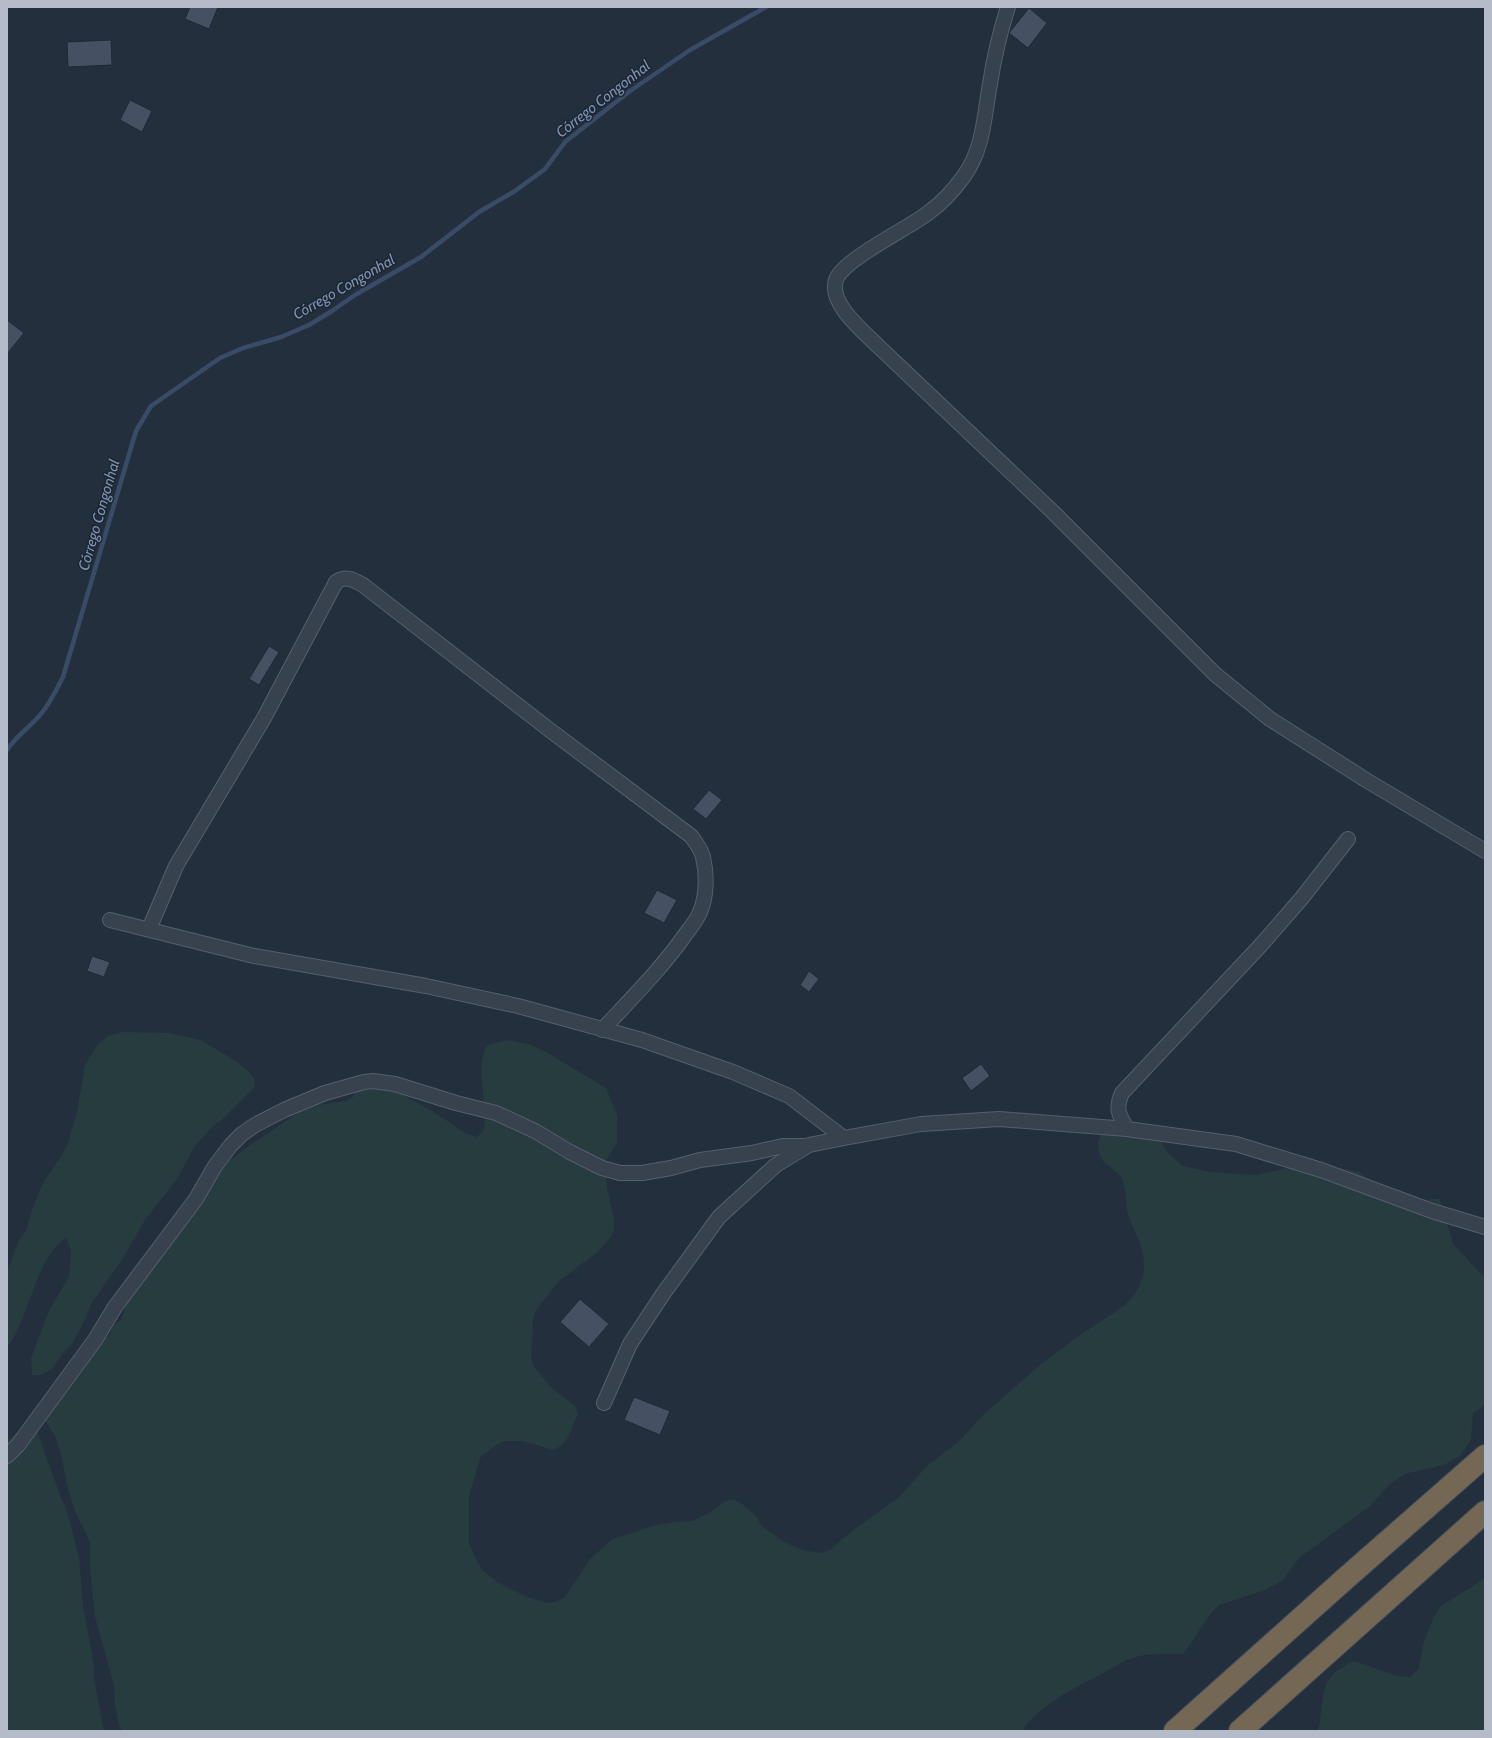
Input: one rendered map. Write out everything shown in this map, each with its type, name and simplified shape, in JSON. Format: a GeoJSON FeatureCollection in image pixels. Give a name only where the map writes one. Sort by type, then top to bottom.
{"type":"FeatureCollection","features":[{"type":"Feature","properties":{"kind":"highway"},"geometry":{"type":"LineString","coordinates":[[1175,1731],[1485,1456]]}},
{"type":"Feature","properties":{"kind":"highway"},"geometry":{"type":"LineString","coordinates":[[1240,1731],[1485,1512]]}},
{"type":"Feature","properties":{"kind":"street"},"geometry":{"type":"LineString","coordinates":[[1008,7],[997,44],[989,85],[984,128],[974,158],[965,175],[952,192],[928,213],[856,259],[840,272],[835,281],[834,290],[836,300],[878,346],[1053,512],[1216,675],[1270,719],[1366,780],[1485,851]]}},
{"type":"Feature","properties":{"kind":"street"},"geometry":{"type":"LineString","coordinates":[[149,929],[176,866],[264,718],[336,582],[344,578],[353,580],[363,585],[550,731],[691,836],[699,846],[703,857],[706,888],[700,913],[677,946],[651,978],[602,1030]]}},
{"type":"Feature","properties":{"kind":"street"},"geometry":{"type":"LineString","coordinates":[[1127,1129],[1118,1109],[1118,1102],[1122,1094],[1261,946],[1301,899],[1348,839]]}},
{"type":"Feature","properties":{"kind":"street"},"geometry":{"type":"LineString","coordinates":[[110,920],[254,956],[449,991],[518,1006],[642,1040],[720,1067],[788,1096],[844,1138]]}},
{"type":"Feature","properties":{"kind":"street"},"geometry":{"type":"LineString","coordinates":[[7,1456],[18,1445],[90,1346],[115,1307],[139,1278],[196,1199],[215,1166],[242,1134],[255,1125],[284,1110],[325,1093],[364,1082],[373,1081],[395,1084],[456,1103],[496,1113],[536,1131],[570,1152],[602,1168],[620,1173],[642,1173],[670,1168],[700,1160],[752,1154],[783,1146],[809,1146],[921,1124],[999,1119],[1127,1129],[1236,1144],[1321,1170],[1432,1211],[1485,1227]]}},
{"type":"Feature","properties":{"kind":"street"},"geometry":{"type":"LineString","coordinates":[[604,1403],[630,1344],[663,1294],[719,1217],[776,1165],[809,1146]]}},
{"type":"Feature","properties":{"kind":"green space"},"geometry":{"type":"Polygon","coordinates":[[[123,1032],[170,1033],[201,1040],[237,1062],[247,1070],[255,1080],[254,1088],[223,1119],[212,1127],[195,1146],[177,1179],[145,1220],[122,1260],[91,1304],[84,1322],[72,1344],[63,1353],[52,1369],[40,1375],[32,1375],[31,1358],[49,1310],[69,1277],[71,1250],[66,1238],[56,1247],[47,1259],[22,1320],[7,1347],[7,1272],[18,1242],[26,1231],[33,1207],[44,1181],[62,1155],[68,1143],[77,1112],[85,1065],[98,1044],[108,1036],[123,1032]]]}},
{"type":"Feature","properties":{"kind":"green space"},"geometry":{"type":"Polygon","coordinates":[[[509,1040],[528,1044],[546,1052],[606,1088],[617,1115],[617,1143],[606,1160],[607,1188],[614,1219],[614,1229],[611,1237],[599,1251],[559,1281],[536,1310],[533,1319],[531,1358],[534,1367],[552,1388],[575,1406],[578,1414],[567,1439],[561,1446],[553,1450],[523,1441],[505,1441],[481,1456],[469,1496],[469,1544],[481,1569],[497,1582],[527,1597],[547,1603],[555,1602],[564,1598],[589,1560],[611,1540],[656,1525],[692,1521],[709,1513],[726,1501],[734,1499],[742,1504],[756,1516],[762,1526],[784,1542],[802,1550],[821,1553],[830,1550],[852,1531],[898,1498],[927,1466],[959,1441],[984,1414],[1040,1365],[1077,1337],[1121,1308],[1135,1294],[1144,1271],[1143,1253],[1129,1218],[1123,1181],[1117,1173],[1104,1162],[1100,1156],[1098,1148],[1100,1137],[1110,1128],[1159,1139],[1168,1153],[1183,1166],[1210,1172],[1256,1175],[1292,1167],[1350,1170],[1359,1172],[1385,1191],[1422,1202],[1431,1199],[1439,1199],[1453,1244],[1485,1278],[1485,1405],[1473,1413],[1471,1439],[1460,1456],[1444,1465],[1404,1474],[1389,1485],[1369,1507],[1300,1557],[1282,1581],[1265,1590],[1219,1605],[1213,1611],[1183,1654],[1150,1654],[1135,1657],[1117,1665],[1070,1690],[1048,1704],[1022,1731],[122,1731],[119,1725],[115,1705],[114,1685],[95,1617],[90,1569],[90,1542],[75,1511],[67,1485],[61,1454],[55,1436],[45,1420],[47,1414],[97,1347],[109,1335],[114,1325],[122,1319],[126,1302],[204,1189],[228,1162],[243,1150],[298,1113],[318,1105],[346,1101],[353,1097],[359,1083],[392,1089],[434,1112],[467,1134],[476,1137],[483,1132],[485,1121],[481,1077],[483,1056],[487,1045],[509,1040]]]}},
{"type":"Feature","properties":{"kind":"green space"},"geometry":{"type":"Polygon","coordinates":[[[27,1424],[36,1428],[66,1508],[79,1557],[83,1605],[94,1666],[94,1679],[104,1731],[7,1731],[7,1441],[27,1424]]]}},
{"type":"Feature","properties":{"kind":"green space"},"geometry":{"type":"Polygon","coordinates":[[[1485,1578],[1485,1731],[1318,1731],[1324,1693],[1328,1680],[1332,1675],[1354,1661],[1397,1676],[1410,1677],[1419,1668],[1424,1641],[1434,1616],[1441,1606],[1485,1578]]]}},
{"type":"Feature","properties":{"kind":"building"},"geometry":{"type":"Polygon","coordinates":[[[190,7],[218,7],[209,29],[185,19],[190,7]]]}},
{"type":"Feature","properties":{"kind":"building"},"geometry":{"type":"Polygon","coordinates":[[[1029,8],[1047,23],[1028,48],[1009,33],[1029,8]]]}},
{"type":"Feature","properties":{"kind":"building"},"geometry":{"type":"Polygon","coordinates":[[[111,40],[112,65],[68,67],[67,42],[111,40]]]}},
{"type":"Feature","properties":{"kind":"building"},"geometry":{"type":"Polygon","coordinates":[[[130,100],[152,111],[142,132],[120,120],[130,100]]]}},
{"type":"Feature","properties":{"kind":"building"},"geometry":{"type":"Polygon","coordinates":[[[7,320],[24,333],[7,354],[7,320]]]}},
{"type":"Feature","properties":{"kind":"building"},"geometry":{"type":"Polygon","coordinates":[[[269,646],[279,652],[259,685],[249,679],[269,646]]]}},
{"type":"Feature","properties":{"kind":"building"},"geometry":{"type":"Polygon","coordinates":[[[709,790],[722,800],[706,819],[693,809],[709,790]]]}},
{"type":"Feature","properties":{"kind":"building"},"geometry":{"type":"Polygon","coordinates":[[[657,890],[677,900],[664,923],[644,913],[657,890]]]}},
{"type":"Feature","properties":{"kind":"building"},"geometry":{"type":"Polygon","coordinates":[[[92,956],[110,962],[104,977],[87,971],[92,956]]]}},
{"type":"Feature","properties":{"kind":"building"},"geometry":{"type":"Polygon","coordinates":[[[809,971],[819,979],[809,992],[800,985],[809,971]]]}},
{"type":"Feature","properties":{"kind":"building"},"geometry":{"type":"Polygon","coordinates":[[[981,1064],[990,1076],[971,1091],[962,1078],[981,1064]]]}},
{"type":"Feature","properties":{"kind":"building"},"geometry":{"type":"Polygon","coordinates":[[[580,1299],[609,1324],[589,1347],[560,1322],[580,1299]]]}},
{"type":"Feature","properties":{"kind":"building"},"geometry":{"type":"Polygon","coordinates":[[[634,1397],[670,1411],[660,1435],[624,1420],[634,1397]]]}},
{"type":"Feature","properties":{"kind":"waterway","name":"Córrego Congonhal"},"geometry":{"type":"LineString","coordinates":[[7,750],[14,740],[44,711],[63,677],[136,431],[151,406],[220,358],[243,348],[281,337],[309,325],[355,295],[421,257],[479,212],[515,191],[545,169],[565,142],[630,91],[690,50],[766,7]]}}]}
